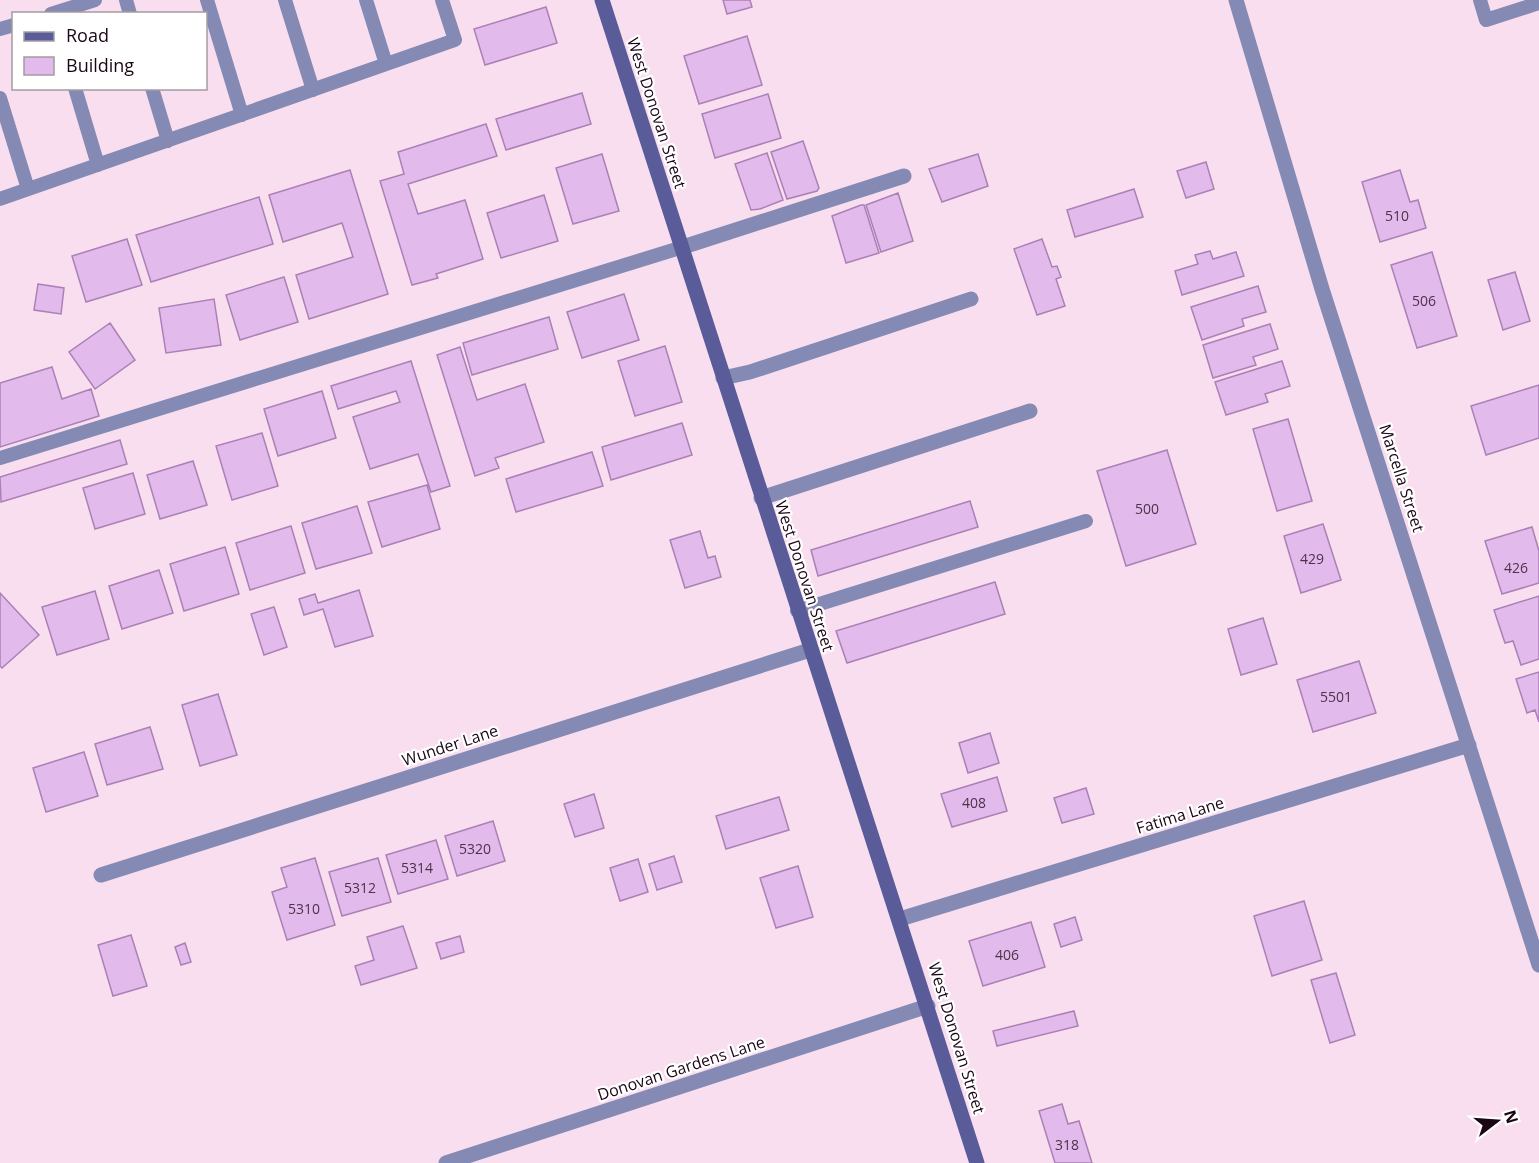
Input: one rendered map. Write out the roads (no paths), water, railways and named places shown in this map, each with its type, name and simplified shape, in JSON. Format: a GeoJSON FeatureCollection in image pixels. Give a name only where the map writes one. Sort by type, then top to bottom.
{"type":"FeatureCollection","features":[{"type":"Feature","properties":{"kind":"street","name":"West Donovan Street"},"geometry":{"type":"LineString","coordinates":[[602,0],[683,247],[797,611],[900,919],[977,1163]]}},
{"type":"Feature","properties":{"kind":"street","name":"Marcella Street"},"geometry":{"type":"LineString","coordinates":[[1236,0],[1322,289],[1539,964]]}},
{"type":"Feature","properties":{"kind":"street"},"geometry":{"type":"LineString","coordinates":[[683,247],[904,176]]}},
{"type":"Feature","properties":{"kind":"street"},"geometry":{"type":"LineString","coordinates":[[723,378],[750,372],[971,299]]}},
{"type":"Feature","properties":{"kind":"street"},"geometry":{"type":"LineString","coordinates":[[761,498],[1030,411]]}},
{"type":"Feature","properties":{"kind":"street","name":"Wunder Lane"},"geometry":{"type":"LineString","coordinates":[[101,875],[810,650]]}},
{"type":"Feature","properties":{"kind":"street","name":"Fatima Lane"},"geometry":{"type":"LineString","coordinates":[[900,919],[1470,745]]}},
{"type":"Feature","properties":{"kind":"street","name":"Donovan Gardens Lane"},"geometry":{"type":"LineString","coordinates":[[446,1163],[928,1006]]}},
{"type":"Feature","properties":{"kind":"lane"},"geometry":{"type":"LineString","coordinates":[[55,12],[95,0]]}},
{"type":"Feature","properties":{"kind":"lane"},"geometry":{"type":"LineString","coordinates":[[207,0],[242,115]]}},
{"type":"Feature","properties":{"kind":"lane"},"geometry":{"type":"LineString","coordinates":[[285,0],[313,90]]}},
{"type":"Feature","properties":{"kind":"lane"},"geometry":{"type":"LineString","coordinates":[[366,0],[386,64]]}},
{"type":"Feature","properties":{"kind":"lane"},"geometry":{"type":"LineString","coordinates":[[0,199],[455,40],[442,0]]}},
{"type":"Feature","properties":{"kind":"lane"},"geometry":{"type":"LineString","coordinates":[[1480,0],[1486,20],[1539,3]]}},
{"type":"Feature","properties":{"kind":"lane"},"geometry":{"type":"LineString","coordinates":[[76,90],[98,165]]}},
{"type":"Feature","properties":{"kind":"lane"},"geometry":{"type":"LineString","coordinates":[[153,90],[168,141]]}},
{"type":"Feature","properties":{"kind":"lane"},"geometry":{"type":"LineString","coordinates":[[0,98],[28,189]]}},
{"type":"Feature","properties":{"kind":"lane"},"geometry":{"type":"LineString","coordinates":[[0,458],[683,247]]}},
{"type":"Feature","properties":{"kind":"lane"},"geometry":{"type":"LineString","coordinates":[[797,611],[1086,521]]}}]}
